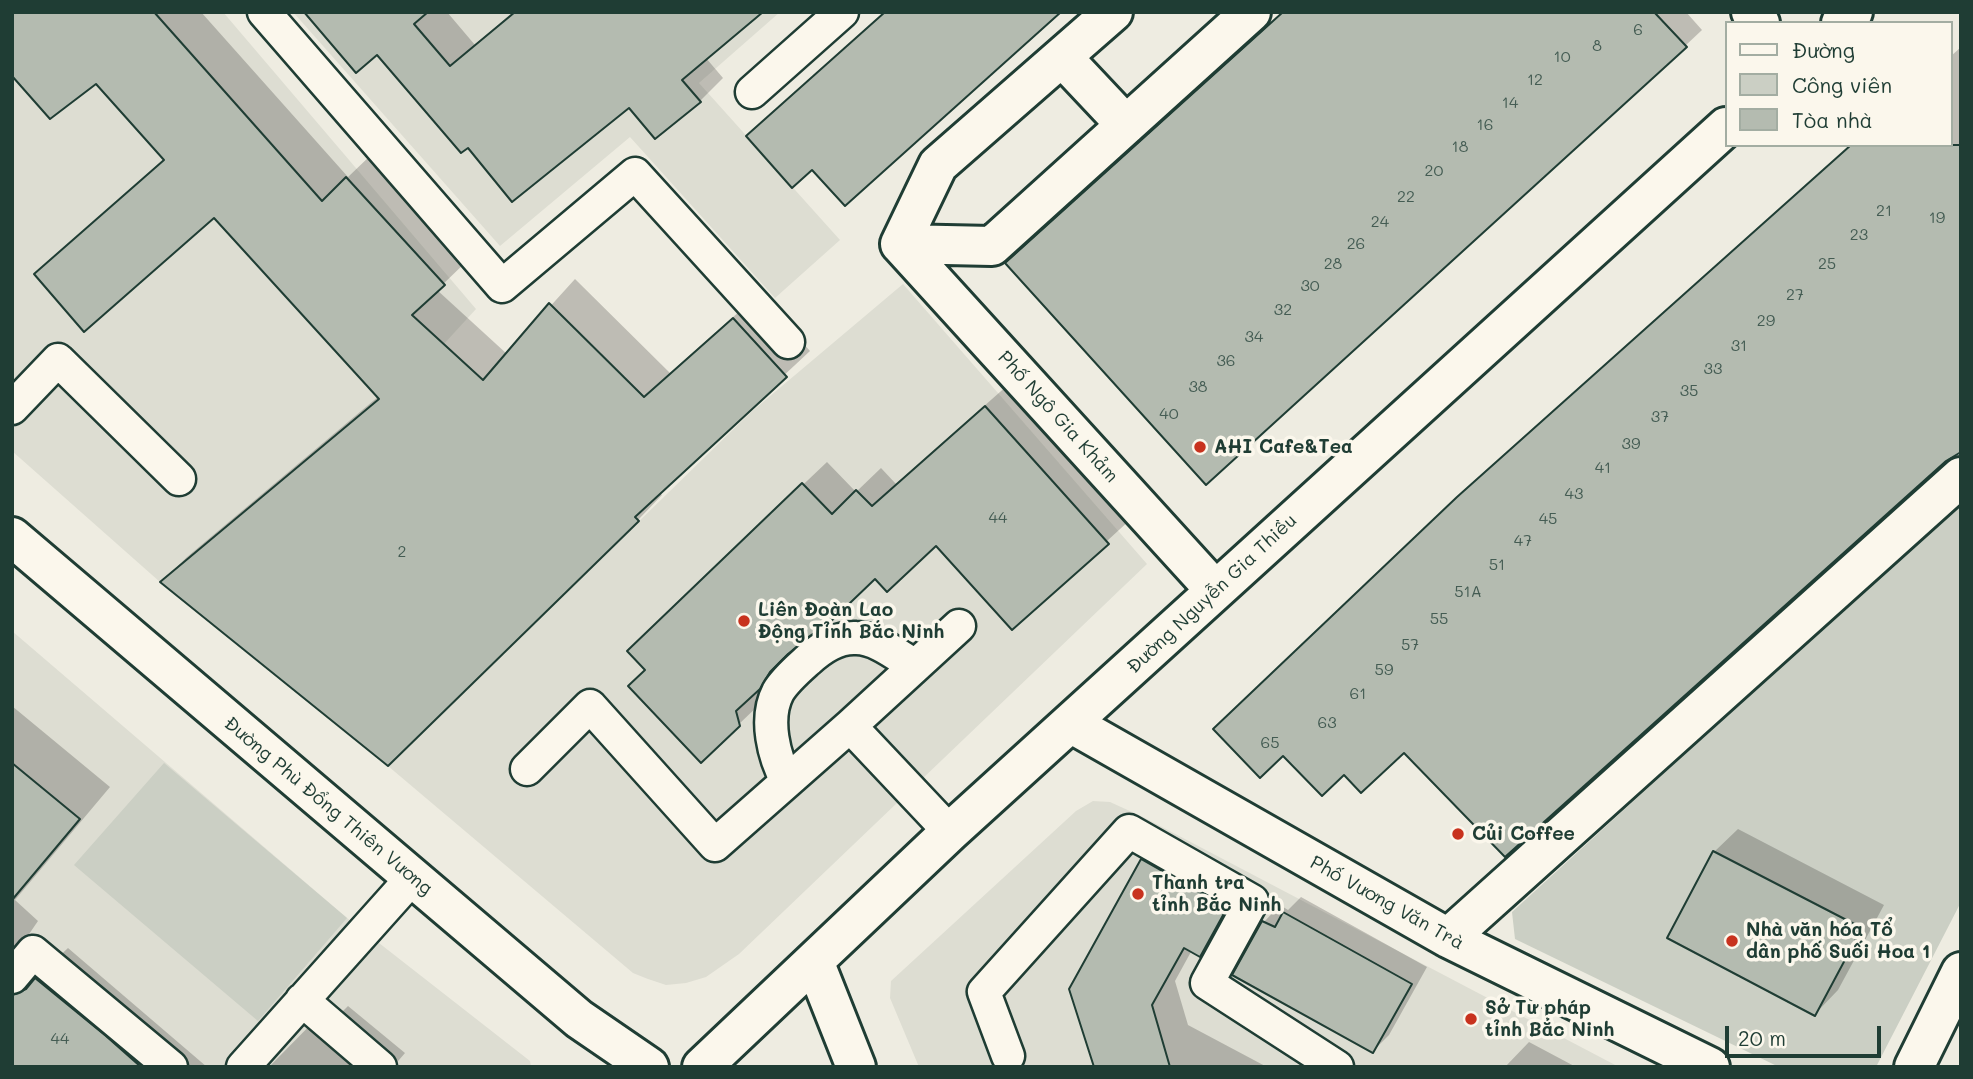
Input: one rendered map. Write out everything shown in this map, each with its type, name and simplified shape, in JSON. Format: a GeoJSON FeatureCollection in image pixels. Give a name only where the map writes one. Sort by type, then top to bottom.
{"type":"FeatureCollection","features":[{"type":"Feature","properties":{"kind":"street"},"geometry":{"type":"LineString","coordinates":[[1113,12],[938,166],[900,244],[992,246],[1251,12]]}},
{"type":"Feature","properties":{"kind":"street"},"geometry":{"type":"LineString","coordinates":[[1062,57],[1126,125]]}},
{"type":"Feature","properties":{"kind":"street","name":"Đường Nguyễn Gia Thiều"},"geometry":{"type":"LineString","coordinates":[[702,1067],[950,832],[1072,724],[1215,590],[1724,129]]}},
{"type":"Feature","properties":{"kind":"street","name":"Phố Ngô Gia Khảm"},"geometry":{"type":"LineString","coordinates":[[900,244],[1215,590]]}},
{"type":"Feature","properties":{"kind":"street"},"geometry":{"type":"LineString","coordinates":[[1448,938],[1961,477]]}},
{"type":"Feature","properties":{"kind":"street","name":"Đường Phù Đổng Thiên Vương"},"geometry":{"type":"LineString","coordinates":[[12,537],[579,1019],[649,1067]]}},
{"type":"Feature","properties":{"kind":"street","name":"Phố Vương Văn Trà"},"geometry":{"type":"LineString","coordinates":[[1072,724],[1448,938],[1710,1067]]}},
{"type":"Feature","properties":{"kind":"street"},"geometry":{"type":"LineString","coordinates":[[814,961],[856,1067]]}},
{"type":"Feature","properties":{"kind":"street"},"geometry":{"type":"LineString","coordinates":[[1914,1067],[1961,972]]}},
{"type":"Feature","properties":{"kind":"lane"},"geometry":{"type":"LineString","coordinates":[[264,12],[502,286],[635,174],[788,342]]}},
{"type":"Feature","properties":{"kind":"lane"},"geometry":{"type":"LineString","coordinates":[[752,92],[842,12]]}},
{"type":"Feature","properties":{"kind":"lane"},"geometry":{"type":"LineString","coordinates":[[12,408],[58,360],[179,478]]}},
{"type":"Feature","properties":{"kind":"lane"},"geometry":{"type":"LineString","coordinates":[[527,769],[590,706],[715,845],[959,626]]}},
{"type":"Feature","properties":{"kind":"lane"},"geometry":{"type":"LineString","coordinates":[[787,782],[775,755],[772,732],[778,692],[816,652],[835,641],[858,637],[881,645],[915,666]]}},
{"type":"Feature","properties":{"kind":"lane"},"geometry":{"type":"LineString","coordinates":[[850,726],[950,832]]}},
{"type":"Feature","properties":{"kind":"lane"},"geometry":{"type":"LineString","coordinates":[[1000,1063],[984,992],[1129,831],[1252,901],[1207,983],[1336,1067]]}},
{"type":"Feature","properties":{"kind":"lane"},"geometry":{"type":"LineString","coordinates":[[243,1067],[412,878]]}},
{"type":"Feature","properties":{"kind":"lane"},"geometry":{"type":"LineString","coordinates":[[12,977],[33,952],[171,1067]]}},
{"type":"Feature","properties":{"kind":"lane"},"geometry":{"type":"LineString","coordinates":[[302,1000],[380,1067]]}},
{"type":"Feature","properties":{"kind":"shaded area"},"geometry":{"type":"Polygon","coordinates":[[[12,12],[223,12],[476,309],[444,344],[160,582],[12,451],[12,12]]]}},
{"type":"Feature","properties":{"kind":"shaded area"},"geometry":{"type":"Polygon","coordinates":[[[293,12],[780,12],[699,83],[840,240],[775,298],[630,137],[500,246],[293,12]]]}},
{"type":"Feature","properties":{"kind":"shaded area"},"geometry":{"type":"Polygon","coordinates":[[[903,284],[1147,564],[739,954],[706,977],[686,983],[666,985],[648,979],[633,973],[388,766],[750,413],[903,284]]]}},
{"type":"Feature","properties":{"kind":"shaded area"},"geometry":{"type":"Polygon","coordinates":[[[12,631],[347,918],[530,1061],[531,1067],[12,1067],[12,631]]]}},
{"type":"Feature","properties":{"kind":"shaded area","name":"Thanh tra tỉnh Bắc Ninh"},"geometry":{"type":"Polygon","coordinates":[[[1093,801],[1110,802],[1143,817],[1619,1067],[919,1067],[890,998],[891,981],[1076,811],[1093,801]]]}},
{"type":"Feature","properties":{"kind":"green space"},"geometry":{"type":"Polygon","coordinates":[[[1961,502],[1961,902],[1876,1067],[1779,1067],[1515,939],[1512,912],[1961,502]]]}},
{"type":"Feature","properties":{"kind":"green space"},"geometry":{"type":"Polygon","coordinates":[[[164,763],[347,918],[258,1021],[74,865],[164,763]]]}},
{"type":"Feature","properties":{"kind":"building"},"geometry":{"type":"Polygon","coordinates":[[[12,12],[154,12],[322,201],[346,177],[445,285],[412,315],[483,380],[549,303],[644,397],[733,318],[787,377],[635,517],[639,521],[388,766],[160,582],[379,399],[214,218],[84,332],[34,274],[164,160],[96,84],[50,119],[12,76],[12,12]]]}},
{"type":"Feature","properties":{"kind":"building"},"geometry":{"type":"Polygon","coordinates":[[[304,12],[428,12],[414,24],[450,66],[515,12],[763,12],[682,80],[701,102],[655,139],[629,108],[512,202],[468,148],[461,153],[377,55],[356,73],[304,12]]]}},
{"type":"Feature","properties":{"kind":"building"},"geometry":{"type":"Polygon","coordinates":[[[885,12],[1061,12],[845,206],[812,170],[792,188],[746,136],[885,12]]]}},
{"type":"Feature","properties":{"kind":"building"},"geometry":{"type":"Polygon","coordinates":[[[1283,12],[1654,12],[1687,47],[1206,485],[1005,263],[1283,12]]]}},
{"type":"Feature","properties":{"kind":"building"},"geometry":{"type":"Polygon","coordinates":[[[1961,145],[1961,452],[1946,461],[1505,857],[1404,753],[1361,793],[1344,775],[1322,796],[1283,756],[1260,778],[1213,729],[1457,497],[1849,147],[1961,145]]]}},
{"type":"Feature","properties":{"kind":"building"},"geometry":{"type":"Polygon","coordinates":[[[985,406],[1109,544],[1012,630],[936,546],[887,592],[875,579],[826,626],[788,654],[770,672],[760,689],[736,711],[740,726],[701,763],[628,686],[645,670],[627,651],[802,483],[832,514],[856,490],[872,506],[985,406]]]}},
{"type":"Feature","properties":{"kind":"building"},"geometry":{"type":"Polygon","coordinates":[[[12,763],[80,819],[12,900],[12,763]]]}},
{"type":"Feature","properties":{"kind":"building"},"geometry":{"type":"Polygon","coordinates":[[[1713,851],[1862,928],[1815,1016],[1667,938],[1713,851]]]}},
{"type":"Feature","properties":{"kind":"building"},"geometry":{"type":"Polygon","coordinates":[[[1141,859],[1227,908],[1200,957],[1184,948],[1152,1005],[1170,1067],[1094,1067],[1069,989],[1141,859]]]}},
{"type":"Feature","properties":{"kind":"building"},"geometry":{"type":"Polygon","coordinates":[[[1283,912],[1412,984],[1373,1053],[1232,975],[1262,921],[1275,927],[1283,912]]]}},
{"type":"Feature","properties":{"kind":"building"},"geometry":{"type":"Polygon","coordinates":[[[35,978],[141,1067],[12,1067],[12,995],[26,989],[35,978]]]}},
{"type":"Feature","properties":{"kind":"place","name":"AHI Cafe&Tea"},"geometry":{"type":"Point","coordinates":[1200,447]}},
{"type":"Feature","properties":{"kind":"place","name":"Liên Đoàn Lao Động Tỉnh Bắc Ninh"},"geometry":{"type":"Point","coordinates":[744,621]}},
{"type":"Feature","properties":{"kind":"place","name":"Củi Coffee"},"geometry":{"type":"Point","coordinates":[1458,834]}},
{"type":"Feature","properties":{"kind":"place","name":"Thanh tra tỉnh Bắc Ninh"},"geometry":{"type":"Point","coordinates":[1138,894]}},
{"type":"Feature","properties":{"kind":"place","name":"Nhà văn hóa Tổ dân phố Suối Hoa 1"},"geometry":{"type":"Point","coordinates":[1732,941]}},
{"type":"Feature","properties":{"kind":"place","name":"Sở Tư pháp tỉnh Bắc Ninh"},"geometry":{"type":"Point","coordinates":[1471,1019]}}]}
